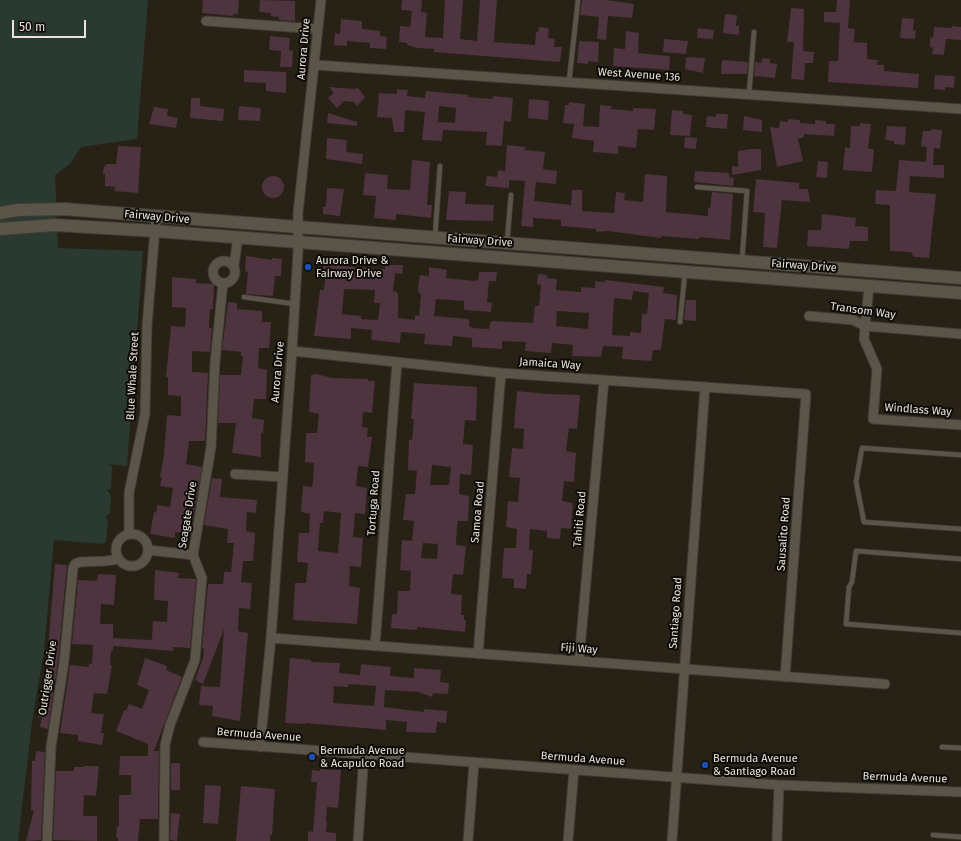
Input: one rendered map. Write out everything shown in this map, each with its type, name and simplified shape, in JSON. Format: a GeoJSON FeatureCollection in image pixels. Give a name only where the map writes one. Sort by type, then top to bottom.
{"type":"FeatureCollection","features":[{"type":"Feature","properties":{"kind":"street","name":"Aurora Drive"},"geometry":{"type":"LineString","coordinates":[[260,747],[271,638],[292,351],[298,252],[298,213],[321,0]]}},
{"type":"Feature","properties":{"kind":"street"},"geometry":{"type":"LineString","coordinates":[[206,21],[318,28]]}},
{"type":"Feature","properties":{"kind":"street","name":"West Avenue 136"},"geometry":{"type":"LineString","coordinates":[[315,65],[961,109]]}},
{"type":"Feature","properties":{"kind":"street","name":"Fairway Drive"},"geometry":{"type":"LineString","coordinates":[[0,213],[17,210],[64,209],[961,278]]}},
{"type":"Feature","properties":{"kind":"street","name":"Blue Whale Street"},"geometry":{"type":"LineString","coordinates":[[129,534],[130,493],[145,414],[147,326],[156,217]]}},
{"type":"Feature","properties":{"kind":"street","name":"Fairway Drive"},"geometry":{"type":"LineString","coordinates":[[0,228],[55,225],[155,231],[961,293]]}},
{"type":"Feature","properties":{"kind":"street"},"geometry":{"type":"LineString","coordinates":[[234,265],[225,260],[215,265],[214,276],[223,283],[230,281],[235,276],[234,265],[238,237]]}},
{"type":"Feature","properties":{"kind":"street"},"geometry":{"type":"LineString","coordinates":[[541,260],[543,246]]}},
{"type":"Feature","properties":{"kind":"street"},"geometry":{"type":"LineString","coordinates":[[865,326],[870,271]]}},
{"type":"Feature","properties":{"kind":"street","name":"Seagate Drive"},"geometry":{"type":"LineString","coordinates":[[164,841],[165,745],[175,710],[195,660],[202,578],[194,555],[211,447],[215,362],[223,283]]}},
{"type":"Feature","properties":{"kind":"street","name":"Transom Way"},"geometry":{"type":"LineString","coordinates":[[809,316],[853,320],[865,326],[961,334]]}},
{"type":"Feature","properties":{"kind":"street","name":"Windlass Way"},"geometry":{"type":"LineString","coordinates":[[865,326],[864,339],[877,369],[873,418],[961,424]]}},
{"type":"Feature","properties":{"kind":"street","name":"Jamaica Way"},"geometry":{"type":"LineString","coordinates":[[292,351],[501,373],[806,394]]}},
{"type":"Feature","properties":{"kind":"street","name":"Tortuga Road"},"geometry":{"type":"LineString","coordinates":[[375,646],[397,362]]}},
{"type":"Feature","properties":{"kind":"street","name":"Samoa Road"},"geometry":{"type":"LineString","coordinates":[[478,654],[501,373]]}},
{"type":"Feature","properties":{"kind":"street","name":"Tahiti Road"},"geometry":{"type":"LineString","coordinates":[[579,661],[604,380]]}},
{"type":"Feature","properties":{"kind":"street","name":"Santiago Road"},"geometry":{"type":"LineString","coordinates":[[672,841],[705,387]]}},
{"type":"Feature","properties":{"kind":"street","name":"Sausalito Road"},"geometry":{"type":"LineString","coordinates":[[785,677],[806,394]]}},
{"type":"Feature","properties":{"kind":"street"},"geometry":{"type":"LineString","coordinates":[[235,474],[282,477]]}},
{"type":"Feature","properties":{"kind":"street"},"geometry":{"type":"LineString","coordinates":[[134,534],[144,539],[148,550],[145,558],[137,564],[127,564],[119,559],[116,549],[124,536],[134,534]]}},
{"type":"Feature","properties":{"kind":"street"},"geometry":{"type":"LineString","coordinates":[[148,550],[194,555]]}},
{"type":"Feature","properties":{"kind":"street","name":"Outrigger Drive"},"geometry":{"type":"LineString","coordinates":[[47,841],[51,747],[64,662],[73,568],[75,564],[80,562],[119,559]]}},
{"type":"Feature","properties":{"kind":"street","name":"Fiji Way"},"geometry":{"type":"LineString","coordinates":[[271,638],[885,684]]}},
{"type":"Feature","properties":{"kind":"street","name":"Bermuda Avenue"},"geometry":{"type":"LineString","coordinates":[[203,742],[779,786],[961,792]]}},
{"type":"Feature","properties":{"kind":"street"},"geometry":{"type":"LineString","coordinates":[[358,841],[364,754]]}},
{"type":"Feature","properties":{"kind":"street"},"geometry":{"type":"LineString","coordinates":[[468,841],[474,763]]}},
{"type":"Feature","properties":{"kind":"street"},"geometry":{"type":"LineString","coordinates":[[568,841],[574,770]]}},
{"type":"Feature","properties":{"kind":"street"},"geometry":{"type":"LineString","coordinates":[[777,841],[779,786]]}},
{"type":"Feature","properties":{"kind":"lane"},"geometry":{"type":"LineString","coordinates":[[569,82],[578,0]]}},
{"type":"Feature","properties":{"kind":"lane"},"geometry":{"type":"LineString","coordinates":[[749,94],[754,32]]}},
{"type":"Feature","properties":{"kind":"lane"},"geometry":{"type":"LineString","coordinates":[[435,237],[440,166]]}},
{"type":"Feature","properties":{"kind":"lane"},"geometry":{"type":"LineString","coordinates":[[696,187],[747,191],[742,261]]}},
{"type":"Feature","properties":{"kind":"lane"},"geometry":{"type":"LineString","coordinates":[[507,243],[511,195]]}},
{"type":"Feature","properties":{"kind":"lane"},"geometry":{"type":"LineString","coordinates":[[680,322],[685,272]]}},
{"type":"Feature","properties":{"kind":"lane"},"geometry":{"type":"LineString","coordinates":[[244,297],[295,304]]}},
{"type":"Feature","properties":{"kind":"lane"},"geometry":{"type":"LineString","coordinates":[[961,455],[862,448],[856,482],[864,522],[961,530]]}},
{"type":"Feature","properties":{"kind":"lane"},"geometry":{"type":"LineString","coordinates":[[961,559],[856,551],[852,582],[849,587],[846,624],[961,633]]}},
{"type":"Feature","properties":{"kind":"lane"},"geometry":{"type":"LineString","coordinates":[[942,747],[961,748]]}},
{"type":"Feature","properties":{"kind":"lane"},"geometry":{"type":"LineString","coordinates":[[933,835],[961,837]]}},
{"type":"Feature","properties":{"kind":"green space"},"geometry":{"type":"Polygon","coordinates":[[[0,0],[148,0],[137,139],[81,147],[70,164],[55,175],[58,248],[143,251],[127,466],[109,464],[112,466],[111,489],[107,490],[111,495],[110,513],[105,517],[108,521],[106,542],[103,544],[54,540],[44,651],[32,722],[18,841],[0,841],[0,0]]]}},
{"type":"Feature","properties":{"kind":"building"},"geometry":{"type":"Polygon","coordinates":[[[203,0],[239,0],[238,14],[233,14],[233,16],[202,13],[203,0]]]}},
{"type":"Feature","properties":{"kind":"building"},"geometry":{"type":"Polygon","coordinates":[[[260,0],[295,1],[295,21],[279,20],[279,17],[271,16],[271,13],[259,12],[260,0]]]}},
{"type":"Feature","properties":{"kind":"building"},"geometry":{"type":"Polygon","coordinates":[[[402,0],[422,0],[421,12],[427,13],[425,37],[443,38],[445,0],[463,0],[460,39],[477,41],[480,0],[497,0],[494,42],[535,45],[536,32],[538,32],[539,27],[549,28],[548,38],[555,39],[554,47],[562,47],[560,62],[434,52],[434,49],[417,48],[407,45],[407,43],[399,42],[400,26],[410,27],[412,11],[401,10],[402,0]]]}},
{"type":"Feature","properties":{"kind":"building"},"geometry":{"type":"Polygon","coordinates":[[[582,0],[606,0],[634,4],[632,18],[608,16],[606,40],[597,39],[599,17],[580,15],[582,0]]]}},
{"type":"Feature","properties":{"kind":"building"},"geometry":{"type":"Polygon","coordinates":[[[837,0],[850,0],[848,28],[855,29],[854,42],[867,43],[867,59],[878,60],[877,65],[884,65],[884,71],[919,74],[918,88],[828,82],[829,61],[838,61],[840,23],[824,22],[824,12],[836,12],[837,0]]]}},
{"type":"Feature","properties":{"kind":"building"},"geometry":{"type":"Polygon","coordinates":[[[791,8],[804,9],[803,51],[814,52],[813,63],[805,63],[804,80],[791,79],[794,42],[787,42],[791,8]]]}},
{"type":"Feature","properties":{"kind":"building"},"geometry":{"type":"Polygon","coordinates":[[[725,14],[737,15],[736,26],[739,26],[739,35],[723,33],[725,14]]]}},
{"type":"Feature","properties":{"kind":"building"},"geometry":{"type":"Polygon","coordinates":[[[902,18],[914,19],[913,30],[916,31],[915,39],[900,38],[902,18]]]}},
{"type":"Feature","properties":{"kind":"building"},"geometry":{"type":"Polygon","coordinates":[[[341,19],[362,21],[362,29],[380,31],[380,36],[387,37],[386,49],[370,48],[370,43],[347,41],[347,46],[334,45],[335,33],[340,34],[341,19]]]}},
{"type":"Feature","properties":{"kind":"building"},"geometry":{"type":"Polygon","coordinates":[[[952,26],[961,27],[961,40],[946,39],[944,55],[932,54],[933,48],[930,47],[930,37],[933,38],[934,27],[952,28],[952,26]]]}},
{"type":"Feature","properties":{"kind":"building"},"geometry":{"type":"Polygon","coordinates":[[[698,28],[714,30],[713,39],[697,38],[698,28]]]}},
{"type":"Feature","properties":{"kind":"building"},"geometry":{"type":"Polygon","coordinates":[[[626,31],[639,33],[638,53],[670,56],[669,70],[613,66],[614,48],[625,49],[626,31]]]}},
{"type":"Feature","properties":{"kind":"building"},"geometry":{"type":"Polygon","coordinates":[[[270,36],[290,38],[289,50],[293,51],[292,67],[280,67],[281,51],[269,50],[270,36]]]}},
{"type":"Feature","properties":{"kind":"building"},"geometry":{"type":"Polygon","coordinates":[[[664,39],[688,41],[686,54],[663,52],[664,39]]]}},
{"type":"Feature","properties":{"kind":"building"},"geometry":{"type":"Polygon","coordinates":[[[579,41],[599,42],[598,62],[588,61],[588,64],[577,63],[579,41]]]}},
{"type":"Feature","properties":{"kind":"building"},"geometry":{"type":"Polygon","coordinates":[[[686,57],[705,58],[703,73],[685,69],[686,57]]]}},
{"type":"Feature","properties":{"kind":"building"},"geometry":{"type":"Polygon","coordinates":[[[762,58],[770,59],[770,63],[777,64],[775,78],[754,76],[755,62],[761,63],[762,58]]]}},
{"type":"Feature","properties":{"kind":"building"},"geometry":{"type":"Polygon","coordinates":[[[722,60],[748,62],[747,74],[721,74],[722,60]]]}},
{"type":"Feature","properties":{"kind":"building"},"geometry":{"type":"Polygon","coordinates":[[[244,70],[286,72],[286,93],[266,91],[266,83],[244,82],[244,70]]]}},
{"type":"Feature","properties":{"kind":"building"},"geometry":{"type":"Polygon","coordinates":[[[935,75],[955,76],[954,88],[945,87],[945,90],[934,89],[935,75]]]}},
{"type":"Feature","properties":{"kind":"building"},"geometry":{"type":"Polygon","coordinates":[[[329,87],[355,89],[357,87],[365,97],[357,106],[354,102],[344,101],[337,108],[328,98],[334,93],[329,87]]]}},
{"type":"Feature","properties":{"kind":"building"},"geometry":{"type":"Polygon","coordinates":[[[397,89],[408,90],[407,96],[425,98],[426,91],[469,95],[468,97],[493,99],[493,96],[513,98],[511,122],[504,121],[502,146],[486,145],[487,132],[443,130],[442,141],[422,140],[425,112],[405,110],[404,132],[394,132],[392,118],[377,117],[379,93],[397,94],[397,89]],[[439,106],[438,122],[455,123],[456,108],[439,106]]]}},
{"type":"Feature","properties":{"kind":"building"},"geometry":{"type":"Polygon","coordinates":[[[191,98],[200,98],[200,106],[224,109],[223,121],[190,118],[191,98]]]}},
{"type":"Feature","properties":{"kind":"building"},"geometry":{"type":"Polygon","coordinates":[[[529,99],[549,101],[548,120],[528,118],[529,99]]]}},
{"type":"Feature","properties":{"kind":"building"},"geometry":{"type":"Polygon","coordinates":[[[569,102],[585,104],[583,126],[599,127],[600,105],[611,106],[611,109],[633,111],[633,108],[656,109],[654,130],[638,129],[636,148],[618,146],[618,154],[593,152],[594,141],[572,138],[574,124],[563,123],[565,105],[569,105],[569,102]]]}},
{"type":"Feature","properties":{"kind":"building"},"geometry":{"type":"Polygon","coordinates":[[[239,106],[261,108],[260,121],[238,120],[239,106]]]}},
{"type":"Feature","properties":{"kind":"building"},"geometry":{"type":"Polygon","coordinates":[[[154,107],[168,109],[167,116],[178,118],[176,128],[149,124],[154,107]]]}},
{"type":"Feature","properties":{"kind":"building"},"geometry":{"type":"Polygon","coordinates":[[[672,110],[683,111],[683,114],[692,115],[690,136],[670,135],[672,110]]]}},
{"type":"Feature","properties":{"kind":"building"},"geometry":{"type":"Polygon","coordinates":[[[328,113],[357,122],[357,126],[327,123],[328,113]]]}},
{"type":"Feature","properties":{"kind":"building"},"geometry":{"type":"Polygon","coordinates":[[[716,114],[728,114],[727,129],[706,127],[707,116],[716,117],[716,114]]]}},
{"type":"Feature","properties":{"kind":"building"},"geometry":{"type":"Polygon","coordinates":[[[744,116],[762,120],[762,132],[743,130],[744,116]]]}},
{"type":"Feature","properties":{"kind":"building"},"geometry":{"type":"Polygon","coordinates":[[[788,119],[800,120],[800,123],[815,124],[815,120],[826,121],[826,124],[835,124],[834,136],[804,134],[803,138],[798,138],[803,161],[777,167],[770,127],[779,128],[780,121],[788,122],[788,119]]]}},
{"type":"Feature","properties":{"kind":"building"},"geometry":{"type":"Polygon","coordinates":[[[860,123],[871,124],[868,149],[874,149],[872,172],[843,170],[845,147],[850,148],[851,126],[860,126],[860,123]]]}},
{"type":"Feature","properties":{"kind":"building"},"geometry":{"type":"Polygon","coordinates":[[[887,126],[906,127],[905,145],[894,144],[894,141],[885,140],[887,126]]]}},
{"type":"Feature","properties":{"kind":"building"},"geometry":{"type":"Polygon","coordinates":[[[931,129],[942,130],[940,149],[934,148],[933,165],[944,165],[944,178],[910,176],[909,192],[936,194],[929,258],[914,257],[911,252],[890,251],[890,205],[875,204],[876,190],[896,191],[899,160],[926,162],[927,147],[921,146],[923,131],[931,131],[931,129]]]}},
{"type":"Feature","properties":{"kind":"building"},"geometry":{"type":"Polygon","coordinates":[[[685,137],[697,138],[696,149],[684,148],[685,137]]]}},
{"type":"Feature","properties":{"kind":"building"},"geometry":{"type":"Polygon","coordinates":[[[327,138],[347,140],[346,152],[363,154],[362,164],[326,159],[327,138]]]}},
{"type":"Feature","properties":{"kind":"building"},"geometry":{"type":"Polygon","coordinates":[[[507,145],[525,147],[525,150],[545,152],[543,169],[557,171],[556,184],[536,182],[534,201],[571,205],[572,190],[582,190],[582,211],[614,213],[616,192],[625,193],[624,200],[643,202],[645,174],[667,176],[666,212],[708,216],[708,208],[710,208],[712,192],[733,194],[730,240],[699,237],[699,239],[661,236],[661,238],[608,231],[596,232],[596,229],[561,226],[561,220],[533,218],[533,227],[521,226],[525,181],[509,180],[509,188],[485,186],[487,176],[497,177],[498,170],[505,171],[507,145]]]}},
{"type":"Feature","properties":{"kind":"building"},"geometry":{"type":"Polygon","coordinates":[[[118,146],[141,147],[138,193],[114,191],[115,187],[105,186],[105,174],[103,174],[104,166],[106,166],[106,164],[116,164],[118,146]]]}},
{"type":"Feature","properties":{"kind":"building"},"geometry":{"type":"Polygon","coordinates":[[[761,149],[761,170],[732,175],[732,166],[738,167],[738,151],[761,149]]]}},
{"type":"Feature","properties":{"kind":"building"},"geometry":{"type":"Polygon","coordinates":[[[412,160],[430,162],[427,205],[432,205],[431,218],[396,214],[396,220],[374,218],[376,196],[363,195],[365,173],[388,175],[387,189],[410,190],[412,160]]]}},
{"type":"Feature","properties":{"kind":"building"},"geometry":{"type":"Polygon","coordinates":[[[818,161],[828,162],[827,178],[816,177],[818,161]]]}},
{"type":"Feature","properties":{"kind":"building"},"geometry":{"type":"Polygon","coordinates":[[[695,171],[729,173],[729,177],[734,178],[733,186],[694,182],[695,171]]]}},
{"type":"Feature","properties":{"kind":"building"},"geometry":{"type":"Polygon","coordinates":[[[273,176],[281,179],[284,187],[281,195],[273,198],[265,195],[262,187],[265,179],[273,176]]]}},
{"type":"Feature","properties":{"kind":"building"},"geometry":{"type":"Polygon","coordinates":[[[756,179],[799,183],[799,189],[808,189],[810,202],[782,200],[777,248],[763,247],[765,213],[753,212],[756,179]]]}},
{"type":"Feature","properties":{"kind":"building"},"geometry":{"type":"Polygon","coordinates":[[[327,188],[344,189],[340,216],[323,214],[323,207],[326,207],[327,188]]]}},
{"type":"Feature","properties":{"kind":"building"},"geometry":{"type":"Polygon","coordinates":[[[449,191],[466,192],[465,204],[494,205],[493,221],[446,220],[449,191]]]}},
{"type":"Feature","properties":{"kind":"building"},"geometry":{"type":"Polygon","coordinates":[[[822,214],[856,218],[855,226],[868,227],[868,241],[850,241],[849,249],[807,246],[808,230],[821,230],[822,214]]]}},
{"type":"Feature","properties":{"kind":"building"},"geometry":{"type":"Polygon","coordinates":[[[246,256],[272,260],[272,258],[282,259],[281,276],[275,276],[273,296],[246,294],[248,272],[245,271],[246,256]]]}},
{"type":"Feature","properties":{"kind":"building"},"geometry":{"type":"Polygon","coordinates":[[[324,259],[332,259],[332,262],[342,263],[342,266],[367,268],[385,269],[385,265],[403,265],[402,274],[395,273],[393,291],[397,292],[398,295],[398,318],[415,320],[415,315],[419,316],[421,294],[419,293],[418,289],[420,275],[429,276],[429,267],[447,270],[446,278],[474,281],[478,280],[479,272],[497,272],[496,281],[489,281],[487,302],[492,303],[491,312],[464,310],[464,301],[436,299],[434,316],[469,319],[469,326],[473,328],[489,329],[491,321],[533,323],[535,306],[539,306],[541,285],[537,284],[538,274],[547,275],[547,278],[557,279],[556,290],[581,292],[581,287],[595,288],[595,281],[605,282],[605,280],[664,287],[663,293],[677,295],[676,320],[665,319],[661,350],[653,350],[651,361],[622,359],[623,347],[603,346],[601,357],[572,356],[573,345],[552,343],[551,353],[525,351],[526,342],[502,341],[502,349],[472,347],[472,338],[453,336],[452,346],[424,344],[425,334],[401,332],[400,343],[371,340],[372,330],[351,328],[351,339],[314,336],[320,290],[324,290],[326,269],[323,269],[324,259]],[[344,289],[342,314],[361,316],[361,319],[378,320],[380,303],[374,303],[375,290],[344,289]],[[633,291],[632,300],[614,298],[612,335],[630,336],[630,332],[641,333],[642,314],[647,314],[649,293],[633,291]],[[557,311],[556,326],[588,329],[589,313],[557,311]]]}},
{"type":"Feature","properties":{"kind":"building"},"geometry":{"type":"Polygon","coordinates":[[[172,277],[196,279],[196,283],[214,284],[213,309],[210,309],[209,328],[212,328],[210,352],[192,351],[192,372],[208,373],[205,441],[189,441],[186,464],[202,467],[190,534],[175,532],[175,538],[150,534],[154,512],[156,513],[157,505],[170,507],[173,488],[160,486],[167,415],[181,416],[181,396],[168,395],[168,377],[166,377],[171,326],[185,327],[186,308],[172,307],[172,277]]]}},
{"type":"Feature","properties":{"kind":"building"},"geometry":{"type":"Polygon","coordinates":[[[686,300],[696,300],[696,321],[684,320],[686,300]]]}},
{"type":"Feature","properties":{"kind":"building"},"geometry":{"type":"Polygon","coordinates":[[[228,302],[237,303],[237,309],[262,311],[262,322],[271,322],[269,348],[259,348],[258,368],[267,370],[266,399],[254,399],[252,418],[264,420],[263,433],[261,433],[261,457],[232,453],[236,423],[218,423],[220,375],[241,375],[243,356],[241,356],[241,352],[222,350],[228,302]]]}},
{"type":"Feature","properties":{"kind":"building"},"geometry":{"type":"Polygon","coordinates":[[[316,374],[332,378],[368,379],[368,381],[375,381],[372,413],[363,412],[362,427],[368,428],[367,437],[372,437],[368,467],[358,466],[356,486],[367,488],[365,514],[355,513],[353,537],[363,538],[361,567],[350,566],[349,586],[360,588],[357,624],[293,620],[295,583],[306,583],[308,563],[297,562],[299,533],[309,533],[310,514],[301,512],[303,486],[312,487],[313,481],[314,463],[305,462],[306,433],[317,433],[319,414],[309,412],[311,375],[316,374]],[[324,511],[323,523],[320,523],[318,551],[338,553],[341,513],[324,511]]]}},
{"type":"Feature","properties":{"kind":"building"},"geometry":{"type":"Polygon","coordinates":[[[414,383],[477,387],[476,421],[465,420],[463,444],[473,445],[471,475],[460,474],[459,494],[469,496],[468,521],[458,521],[457,527],[456,545],[466,546],[463,575],[453,574],[451,594],[462,595],[461,615],[464,615],[464,620],[466,620],[465,632],[417,627],[417,630],[391,628],[392,614],[397,614],[398,591],[410,591],[411,571],[400,570],[402,540],[412,541],[414,521],[403,520],[406,494],[415,494],[417,471],[408,470],[409,440],[412,440],[414,419],[411,419],[414,383]],[[432,465],[430,485],[449,485],[451,467],[432,465]],[[423,543],[421,558],[437,559],[438,544],[423,543]]]}},
{"type":"Feature","properties":{"kind":"building"},"geometry":{"type":"Polygon","coordinates":[[[517,391],[580,395],[577,429],[569,428],[566,451],[576,453],[574,482],[564,481],[562,501],[573,503],[571,529],[561,528],[560,539],[547,538],[547,531],[530,529],[529,550],[533,550],[531,574],[527,574],[526,589],[514,588],[514,579],[502,578],[504,548],[516,548],[517,529],[506,527],[508,501],[518,502],[520,478],[509,477],[512,448],[523,449],[524,429],[514,428],[517,391]]]}},
{"type":"Feature","properties":{"kind":"building"},"geometry":{"type":"Polygon","coordinates":[[[212,478],[222,479],[220,497],[257,500],[256,513],[247,512],[246,531],[255,533],[253,561],[243,561],[241,582],[252,583],[250,609],[239,608],[238,631],[248,633],[240,721],[212,716],[213,706],[199,705],[201,686],[220,687],[224,629],[203,684],[195,680],[203,658],[204,649],[202,648],[208,584],[223,584],[224,572],[231,572],[234,543],[227,543],[228,529],[204,525],[212,478]]]}},
{"type":"Feature","properties":{"kind":"building"},"geometry":{"type":"Polygon","coordinates":[[[55,564],[67,565],[58,661],[48,729],[40,727],[42,717],[38,717],[47,661],[55,564]]]}},
{"type":"Feature","properties":{"kind":"building"},"geometry":{"type":"Polygon","coordinates":[[[155,570],[179,573],[178,578],[196,579],[190,648],[173,647],[173,651],[113,646],[110,665],[112,665],[107,694],[94,693],[91,713],[104,714],[101,733],[104,733],[102,745],[78,741],[78,735],[60,733],[70,665],[89,667],[89,663],[92,664],[93,645],[72,644],[78,580],[97,581],[98,574],[116,575],[114,605],[101,604],[100,624],[113,624],[113,638],[150,640],[152,639],[153,621],[167,622],[168,601],[154,600],[155,570]]]}},
{"type":"Feature","properties":{"kind":"building"},"geometry":{"type":"Polygon","coordinates":[[[145,658],[167,666],[166,670],[182,677],[154,751],[159,751],[158,819],[140,819],[138,841],[118,841],[118,838],[116,837],[117,826],[119,826],[119,795],[131,795],[131,775],[119,775],[120,756],[148,756],[148,744],[116,731],[124,710],[126,711],[129,704],[142,709],[149,690],[137,685],[145,658]]]}},
{"type":"Feature","properties":{"kind":"building"},"geometry":{"type":"Polygon","coordinates":[[[290,658],[311,660],[311,662],[340,663],[339,673],[360,675],[361,664],[391,667],[390,676],[414,678],[414,668],[441,670],[440,682],[449,683],[448,694],[433,693],[432,697],[419,692],[385,690],[384,707],[424,712],[424,709],[447,711],[446,723],[437,722],[436,733],[406,732],[407,722],[386,720],[386,730],[306,723],[285,723],[290,658]],[[348,684],[348,687],[334,686],[333,703],[374,706],[376,686],[348,684]]]}},
{"type":"Feature","properties":{"kind":"building"},"geometry":{"type":"Polygon","coordinates":[[[36,751],[45,752],[41,840],[26,841],[34,810],[31,810],[32,761],[35,761],[36,751]]]}},
{"type":"Feature","properties":{"kind":"building"},"geometry":{"type":"Polygon","coordinates":[[[171,763],[180,763],[180,790],[171,790],[171,763]]]}},
{"type":"Feature","properties":{"kind":"building"},"geometry":{"type":"Polygon","coordinates":[[[99,766],[96,796],[84,795],[83,816],[97,816],[97,841],[53,840],[56,771],[74,771],[74,767],[99,766]]]}},
{"type":"Feature","properties":{"kind":"building"},"geometry":{"type":"Polygon","coordinates":[[[320,769],[341,770],[338,808],[327,807],[326,821],[326,832],[336,833],[336,841],[308,841],[308,831],[313,832],[317,782],[311,782],[312,770],[320,771],[320,769]]]}},
{"type":"Feature","properties":{"kind":"building"},"geometry":{"type":"Polygon","coordinates":[[[205,785],[221,786],[218,824],[203,823],[205,785]]]}},
{"type":"Feature","properties":{"kind":"building"},"geometry":{"type":"Polygon","coordinates":[[[241,786],[275,789],[272,835],[270,835],[270,841],[236,841],[241,786]]]}},
{"type":"Feature","properties":{"kind":"building"},"geometry":{"type":"Polygon","coordinates":[[[171,813],[180,814],[177,841],[170,840],[171,813]]]}},
{"type":"Feature","properties":{"kind":"place","name":"Aurora Drive & Fairway Drive"},"geometry":{"type":"Point","coordinates":[308,267]}},
{"type":"Feature","properties":{"kind":"place","name":"Bermuda Avenue & Acapulco Road"},"geometry":{"type":"Point","coordinates":[312,757]}},
{"type":"Feature","properties":{"kind":"place","name":"Bermuda Avenue & Santiago Road"},"geometry":{"type":"Point","coordinates":[705,765]}}]}
